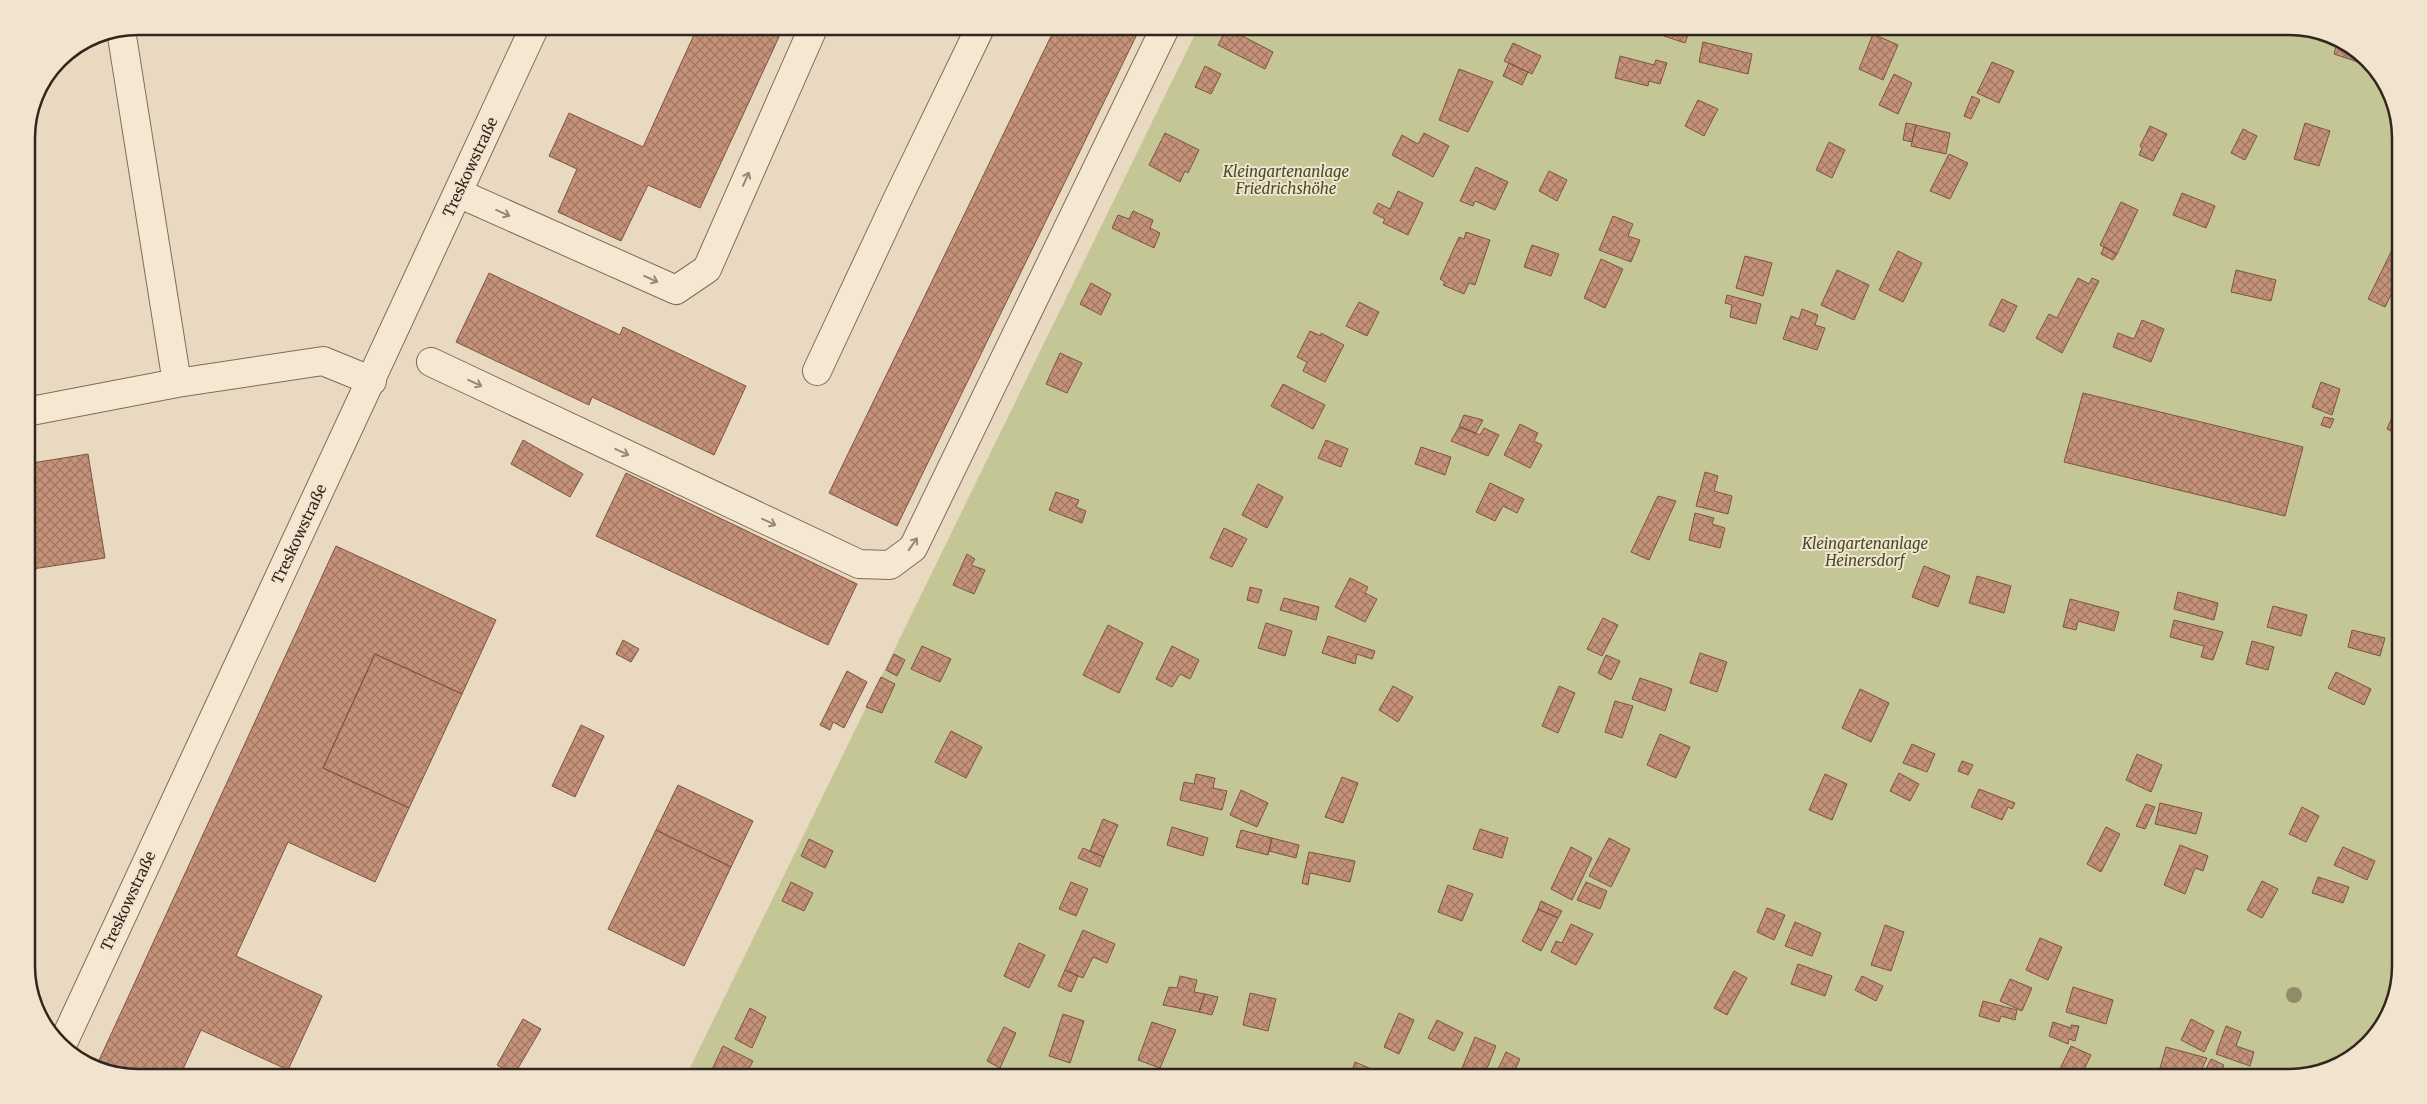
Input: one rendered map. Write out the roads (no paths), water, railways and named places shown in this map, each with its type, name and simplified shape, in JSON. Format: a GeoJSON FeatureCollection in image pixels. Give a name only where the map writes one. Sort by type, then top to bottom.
{"type":"FeatureCollection","features":[{"type":"Feature","properties":{"kind":"street","name":"Treskowstraße"},"geometry":{"type":"LineString","coordinates":[[65,1038],[270,594],[372,381],[531,35]]}},
{"type":"Feature","properties":{"kind":"street"},"geometry":{"type":"LineString","coordinates":[[458,193],[676,290],[706,269],[810,35]]}},
{"type":"Feature","properties":{"kind":"street"},"geometry":{"type":"LineString","coordinates":[[817,371],[977,35]]}},
{"type":"Feature","properties":{"kind":"street"},"geometry":{"type":"LineString","coordinates":[[431,362],[859,564],[890,565],[913,548],[1162,35]]}},
{"type":"Feature","properties":{"kind":"street"},"geometry":{"type":"LineString","coordinates":[[122,36],[177,383]]}},
{"type":"Feature","properties":{"kind":"street"},"geometry":{"type":"LineString","coordinates":[[35,410],[177,383],[323,361],[372,381]]}},
{"type":"Feature","properties":{"kind":"park label","name":"Kleingartenanlage Friedrichshöhe"},"geometry":{"type":"Point","coordinates":[1286,180]}},
{"type":"Feature","properties":{"kind":"park label","name":"Kleingartenanlage Heinersdorf"},"geometry":{"type":"Point","coordinates":[1865,552]}}]}
